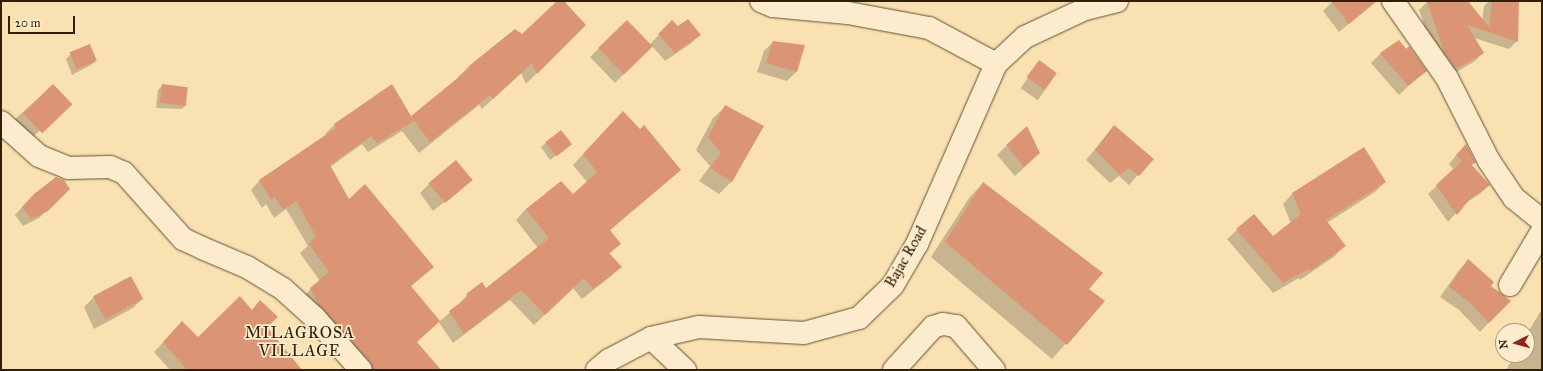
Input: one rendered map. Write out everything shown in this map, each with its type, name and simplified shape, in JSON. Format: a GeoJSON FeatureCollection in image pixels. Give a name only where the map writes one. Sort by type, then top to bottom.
{"type":"FeatureCollection","features":[{"type":"Feature","properties":{"kind":"street"},"geometry":{"type":"LineString","coordinates":[[761,1],[773,6],[848,13],[929,28],[996,64]]}},
{"type":"Feature","properties":{"kind":"street","name":"Bajac Road"},"geometry":{"type":"LineString","coordinates":[[597,370],[609,360],[651,338],[699,327],[804,333],[859,318],[893,284],[917,244],[996,64],[1025,37],[1085,9],[1117,1]]}},
{"type":"Feature","properties":{"kind":"street"},"geometry":{"type":"LineString","coordinates":[[1393,1],[1447,78],[1489,161],[1514,198],[1542,221]]}},
{"type":"Feature","properties":{"kind":"street"},"geometry":{"type":"LineString","coordinates":[[1,122],[39,156],[62,166],[68,168],[110,167],[124,173],[183,239],[247,266],[283,289],[315,318],[361,370]]}},
{"type":"Feature","properties":{"kind":"street"},"geometry":{"type":"LineString","coordinates":[[1510,285],[1542,231]]}},
{"type":"Feature","properties":{"kind":"street"},"geometry":{"type":"LineString","coordinates":[[894,370],[933,327],[943,324],[956,326],[994,370]]}},
{"type":"Feature","properties":{"kind":"street"},"geometry":{"type":"LineString","coordinates":[[651,338],[685,370]]}},
{"type":"Feature","properties":{"kind":"building"},"geometry":{"type":"Polygon","coordinates":[[[557,1],[564,1],[586,25],[537,74],[532,63],[493,99],[490,95],[430,142],[411,116],[515,29],[522,34],[557,1]]]}},
{"type":"Feature","properties":{"kind":"building"},"geometry":{"type":"Polygon","coordinates":[[[1331,1],[1377,1],[1349,24],[1331,1]]]}},
{"type":"Feature","properties":{"kind":"building"},"geometry":{"type":"Polygon","coordinates":[[[1427,1],[1468,1],[1489,27],[1492,1],[1519,1],[1518,42],[1467,25],[1484,53],[1456,69],[1444,52],[1427,1]]]}},
{"type":"Feature","properties":{"kind":"building"},"geometry":{"type":"Polygon","coordinates":[[[688,19],[701,35],[675,53],[658,34],[672,20],[678,26],[688,19]]]}},
{"type":"Feature","properties":{"kind":"building"},"geometry":{"type":"Polygon","coordinates":[[[627,20],[653,47],[624,74],[598,48],[627,20]]]}},
{"type":"Feature","properties":{"kind":"building"},"geometry":{"type":"Polygon","coordinates":[[[1399,40],[1406,49],[1409,46],[1427,71],[1408,86],[1380,53],[1399,40]]]}},
{"type":"Feature","properties":{"kind":"building"},"geometry":{"type":"Polygon","coordinates":[[[773,41],[805,45],[797,72],[766,63],[773,41]]]}},
{"type":"Feature","properties":{"kind":"building"},"geometry":{"type":"Polygon","coordinates":[[[90,44],[97,61],[76,69],[70,52],[90,44]]]}},
{"type":"Feature","properties":{"kind":"building"},"geometry":{"type":"Polygon","coordinates":[[[1039,60],[1057,73],[1044,90],[1027,77],[1039,60]]]}},
{"type":"Feature","properties":{"kind":"building"},"geometry":{"type":"Polygon","coordinates":[[[53,84],[72,104],[42,133],[23,113],[53,84]]]}},
{"type":"Feature","properties":{"kind":"building"},"geometry":{"type":"Polygon","coordinates":[[[162,84],[188,87],[185,106],[160,103],[162,84]]]}},
{"type":"Feature","properties":{"kind":"building"},"geometry":{"type":"Polygon","coordinates":[[[392,84],[414,121],[377,143],[371,136],[330,165],[349,199],[365,184],[434,267],[411,286],[440,321],[417,342],[441,370],[373,370],[370,362],[318,304],[310,288],[329,272],[309,244],[316,236],[296,201],[283,210],[275,197],[271,200],[259,180],[336,128],[334,124],[392,84]]]}},
{"type":"Feature","properties":{"kind":"building"},"geometry":{"type":"Polygon","coordinates":[[[725,105],[764,126],[732,182],[710,168],[721,153],[708,137],[725,105]]]}},
{"type":"Feature","properties":{"kind":"building"},"geometry":{"type":"Polygon","coordinates":[[[623,111],[640,129],[644,125],[681,170],[610,230],[621,244],[609,253],[622,267],[593,289],[584,278],[545,315],[521,290],[464,334],[449,311],[468,297],[466,294],[482,282],[486,288],[549,238],[526,209],[561,181],[573,194],[597,172],[583,154],[623,111]]]}},
{"type":"Feature","properties":{"kind":"building"},"geometry":{"type":"Polygon","coordinates":[[[1114,125],[1154,159],[1139,176],[1129,168],[1120,175],[1095,150],[1114,125]]]}},
{"type":"Feature","properties":{"kind":"building"},"geometry":{"type":"Polygon","coordinates":[[[1027,126],[1040,153],[1024,167],[1006,145],[1027,126]]]}},
{"type":"Feature","properties":{"kind":"building"},"geometry":{"type":"Polygon","coordinates":[[[561,130],[572,144],[556,156],[545,142],[561,130]]]}},
{"type":"Feature","properties":{"kind":"building"},"geometry":{"type":"Polygon","coordinates":[[[1466,144],[1476,163],[1471,164],[1490,185],[1469,200],[1457,215],[1436,185],[1462,161],[1456,155],[1466,144]]]}},
{"type":"Feature","properties":{"kind":"building"},"geometry":{"type":"Polygon","coordinates":[[[1364,147],[1386,182],[1326,220],[1346,246],[1310,271],[1309,269],[1283,283],[1236,229],[1254,214],[1273,236],[1301,214],[1292,193],[1364,147]]]}},
{"type":"Feature","properties":{"kind":"building"},"geometry":{"type":"Polygon","coordinates":[[[456,160],[473,180],[445,203],[428,183],[456,160]]]}},
{"type":"Feature","properties":{"kind":"building"},"geometry":{"type":"Polygon","coordinates":[[[56,177],[64,180],[70,189],[48,211],[31,219],[22,207],[34,194],[56,177]]]}},
{"type":"Feature","properties":{"kind":"building"},"geometry":{"type":"Polygon","coordinates":[[[983,182],[1103,273],[1089,289],[1105,301],[1067,345],[945,242],[983,182]]]}},
{"type":"Feature","properties":{"kind":"building"},"geometry":{"type":"Polygon","coordinates":[[[1468,259],[1494,282],[1491,286],[1511,301],[1489,323],[1468,301],[1449,287],[1468,259]]]}},
{"type":"Feature","properties":{"kind":"building"},"geometry":{"type":"Polygon","coordinates":[[[131,276],[143,299],[105,319],[93,296],[131,276]]]}},
{"type":"Feature","properties":{"kind":"building"},"geometry":{"type":"Polygon","coordinates":[[[240,296],[252,310],[260,300],[278,317],[267,327],[302,370],[187,370],[163,342],[182,321],[198,337],[240,296]]]}},
{"type":"Feature","properties":{"kind":"district","name":"MILAGROSA VILLAGE"},"geometry":{"type":"Point","coordinates":[300,342]}}]}
